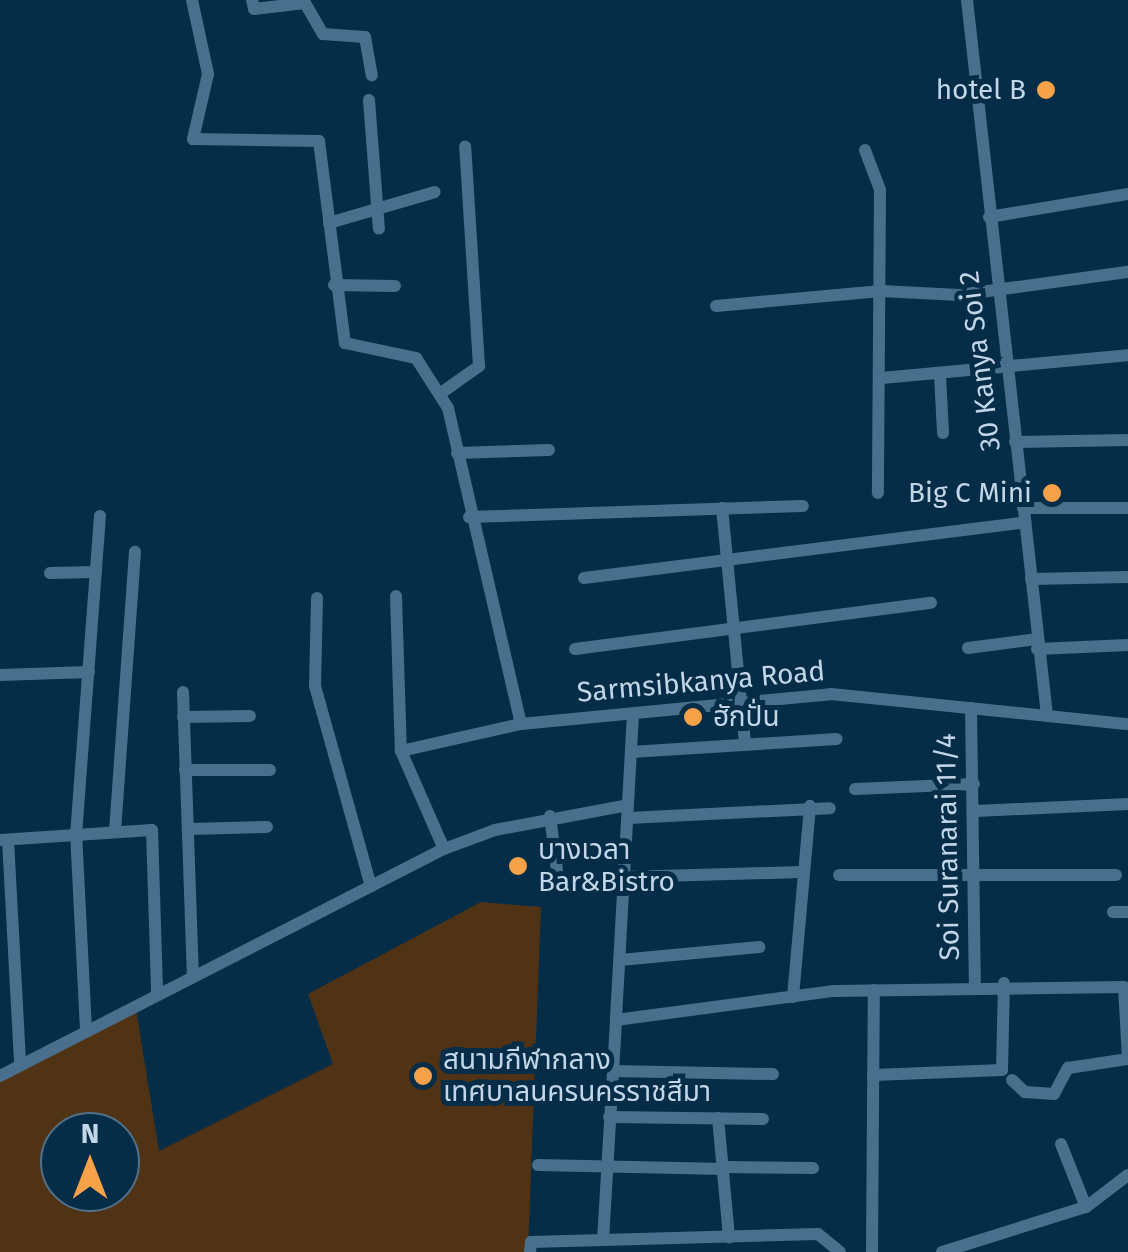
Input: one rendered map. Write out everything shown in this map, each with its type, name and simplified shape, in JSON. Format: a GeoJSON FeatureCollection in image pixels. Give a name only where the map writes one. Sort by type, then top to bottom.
{"type":"FeatureCollection","features":[{"type":"Feature","properties":{"kind":"street"},"geometry":{"type":"LineString","coordinates":[[192,0],[208,74],[192,139],[319,141],[334,285],[345,343],[416,358],[441,393],[522,724]]}},
{"type":"Feature","properties":{"kind":"street"},"geometry":{"type":"LineString","coordinates":[[252,0],[254,8],[304,4],[323,34],[365,37],[372,76]]}},
{"type":"Feature","properties":{"kind":"street","name":"30 Kanya Soi 2"},"geometry":{"type":"LineString","coordinates":[[967,0],[1047,716]]}},
{"type":"Feature","properties":{"kind":"street"},"geometry":{"type":"LineString","coordinates":[[370,100],[372,206],[379,229]]}},
{"type":"Feature","properties":{"kind":"street"},"geometry":{"type":"LineString","coordinates":[[441,393],[479,366],[465,146]]}},
{"type":"Feature","properties":{"kind":"street"},"geometry":{"type":"LineString","coordinates":[[865,150],[880,190],[882,378],[878,493]]}},
{"type":"Feature","properties":{"kind":"street"},"geometry":{"type":"LineString","coordinates":[[328,223],[372,206],[435,192]]}},
{"type":"Feature","properties":{"kind":"street"},"geometry":{"type":"LineString","coordinates":[[989,217],[1128,194]]}},
{"type":"Feature","properties":{"kind":"street"},"geometry":{"type":"LineString","coordinates":[[716,306],[881,291],[997,291],[1128,272]]}},
{"type":"Feature","properties":{"kind":"street"},"geometry":{"type":"LineString","coordinates":[[334,285],[395,286]]}},
{"type":"Feature","properties":{"kind":"street"},"geometry":{"type":"LineString","coordinates":[[882,378],[1007,372],[1128,355]]}},
{"type":"Feature","properties":{"kind":"street"},"geometry":{"type":"LineString","coordinates":[[940,375],[943,433]]}},
{"type":"Feature","properties":{"kind":"street"},"geometry":{"type":"LineString","coordinates":[[1015,442],[1128,440]]}},
{"type":"Feature","properties":{"kind":"street"},"geometry":{"type":"LineString","coordinates":[[456,453],[549,450]]}},
{"type":"Feature","properties":{"kind":"street"},"geometry":{"type":"LineString","coordinates":[[469,517],[802,506]]}},
{"type":"Feature","properties":{"kind":"street"},"geometry":{"type":"LineString","coordinates":[[722,508],[744,744]]}},
{"type":"Feature","properties":{"kind":"street"},"geometry":{"type":"LineString","coordinates":[[584,578],[725,565],[1024,516],[1128,508]]}},
{"type":"Feature","properties":{"kind":"street"},"geometry":{"type":"LineString","coordinates":[[86,1030],[76,835],[100,516]]}},
{"type":"Feature","properties":{"kind":"street"},"geometry":{"type":"LineString","coordinates":[[115,831],[135,552]]}},
{"type":"Feature","properties":{"kind":"street"},"geometry":{"type":"LineString","coordinates":[[50,573],[96,572]]}},
{"type":"Feature","properties":{"kind":"street"},"geometry":{"type":"LineString","coordinates":[[1031,579],[1128,577]]}},
{"type":"Feature","properties":{"kind":"street"},"geometry":{"type":"LineString","coordinates":[[396,596],[400,751],[444,849]]}},
{"type":"Feature","properties":{"kind":"street"},"geometry":{"type":"LineString","coordinates":[[317,598],[317,696],[371,886]]}},
{"type":"Feature","properties":{"kind":"street"},"geometry":{"type":"LineString","coordinates":[[575,649],[732,632],[931,603]]}},
{"type":"Feature","properties":{"kind":"street"},"geometry":{"type":"LineString","coordinates":[[968,648],[1037,644],[1128,646]]}},
{"type":"Feature","properties":{"kind":"street"},"geometry":{"type":"LineString","coordinates":[[0,675],[89,672]]}},
{"type":"Feature","properties":{"kind":"street"},"geometry":{"type":"LineString","coordinates":[[183,692],[193,974]]}},
{"type":"Feature","properties":{"kind":"street","name":"Sarmsibkanya Road"},"geometry":{"type":"LineString","coordinates":[[400,751],[522,724],[831,694],[1128,724]]}},
{"type":"Feature","properties":{"kind":"street","name":"Soi Suranarai 11/4"},"geometry":{"type":"LineString","coordinates":[[971,708],[975,984]]}},
{"type":"Feature","properties":{"kind":"street"},"geometry":{"type":"LineString","coordinates":[[602,1240],[633,714]]}},
{"type":"Feature","properties":{"kind":"street"},"geometry":{"type":"LineString","coordinates":[[182,716],[250,716]]}},
{"type":"Feature","properties":{"kind":"street"},"geometry":{"type":"LineString","coordinates":[[631,752],[837,739]]}},
{"type":"Feature","properties":{"kind":"street"},"geometry":{"type":"LineString","coordinates":[[185,770],[270,770]]}},
{"type":"Feature","properties":{"kind":"street"},"geometry":{"type":"LineString","coordinates":[[855,789],[974,784]]}},
{"type":"Feature","properties":{"kind":"street"},"geometry":{"type":"LineString","coordinates":[[975,811],[1128,804]]}},
{"type":"Feature","properties":{"kind":"street"},"geometry":{"type":"LineString","coordinates":[[793,997],[801,872],[810,806]]}},
{"type":"Feature","properties":{"kind":"street"},"geometry":{"type":"LineString","coordinates":[[0,1076],[157,992],[444,849],[550,816],[830,808]]}},
{"type":"Feature","properties":{"kind":"street"},"geometry":{"type":"LineString","coordinates":[[550,816],[559,886]]}},
{"type":"Feature","properties":{"kind":"street"},"geometry":{"type":"LineString","coordinates":[[189,829],[267,827]]}},
{"type":"Feature","properties":{"kind":"street"},"geometry":{"type":"LineString","coordinates":[[20,1064],[4,840],[152,830],[157,992]]}},
{"type":"Feature","properties":{"kind":"street"},"geometry":{"type":"LineString","coordinates":[[624,876],[801,872]]}},
{"type":"Feature","properties":{"kind":"street"},"geometry":{"type":"LineString","coordinates":[[839,875],[1116,874]]}},
{"type":"Feature","properties":{"kind":"street"},"geometry":{"type":"LineString","coordinates":[[620,960],[759,947]]}},
{"type":"Feature","properties":{"kind":"street"},"geometry":{"type":"LineString","coordinates":[[616,1020],[874,990],[975,984],[1126,987],[1128,1058],[1068,1068],[1054,1094],[1024,1092],[1012,1080]]}},
{"type":"Feature","properties":{"kind":"street"},"geometry":{"type":"LineString","coordinates":[[873,1075],[1002,1070],[1004,984]]}},
{"type":"Feature","properties":{"kind":"street"},"geometry":{"type":"LineString","coordinates":[[872,1252],[874,990]]}},
{"type":"Feature","properties":{"kind":"street"},"geometry":{"type":"LineString","coordinates":[[613,1072],[772,1074]]}},
{"type":"Feature","properties":{"kind":"street"},"geometry":{"type":"LineString","coordinates":[[610,1117],[763,1119]]}},
{"type":"Feature","properties":{"kind":"street"},"geometry":{"type":"LineString","coordinates":[[718,1118],[730,1237]]}},
{"type":"Feature","properties":{"kind":"street"},"geometry":{"type":"LineString","coordinates":[[1061,1144],[1086,1207]]}},
{"type":"Feature","properties":{"kind":"street"},"geometry":{"type":"LineString","coordinates":[[538,1165],[606,1169],[812,1168]]}},
{"type":"Feature","properties":{"kind":"street"},"geometry":{"type":"LineString","coordinates":[[942,1252],[1086,1207],[1128,1174]]}},
{"type":"Feature","properties":{"kind":"street"},"geometry":{"type":"LineString","coordinates":[[530,1252],[530,1242],[602,1240],[647,1246],[730,1237],[818,1234],[840,1252]]}},
{"type":"Feature","properties":{"kind":"shaded area","name":"สนามกีฬากลาง เทศบาลนครนครราชสีมา"},"geometry":{"type":"Polygon","coordinates":[[[481,902],[541,907],[528,1252],[0,1252],[0,1078],[135,1003],[159,1151],[333,1064],[308,994],[481,902]]]}},
{"type":"Feature","properties":{"kind":"place","name":"hotel B"},"geometry":{"type":"Point","coordinates":[1046,90]}},
{"type":"Feature","properties":{"kind":"place","name":"Big C Mini"},"geometry":{"type":"Point","coordinates":[1052,493]}},
{"type":"Feature","properties":{"kind":"place","name":"ฮักปั่น"},"geometry":{"type":"Point","coordinates":[693,717]}},
{"type":"Feature","properties":{"kind":"place","name":"บางเวลา Bar&Bistro"},"geometry":{"type":"Point","coordinates":[518,866]}},
{"type":"Feature","properties":{"kind":"place","name":"สนามกีฬากลาง เทศบาลนครนครราชสีมา"},"geometry":{"type":"Point","coordinates":[423,1076]}}]}
